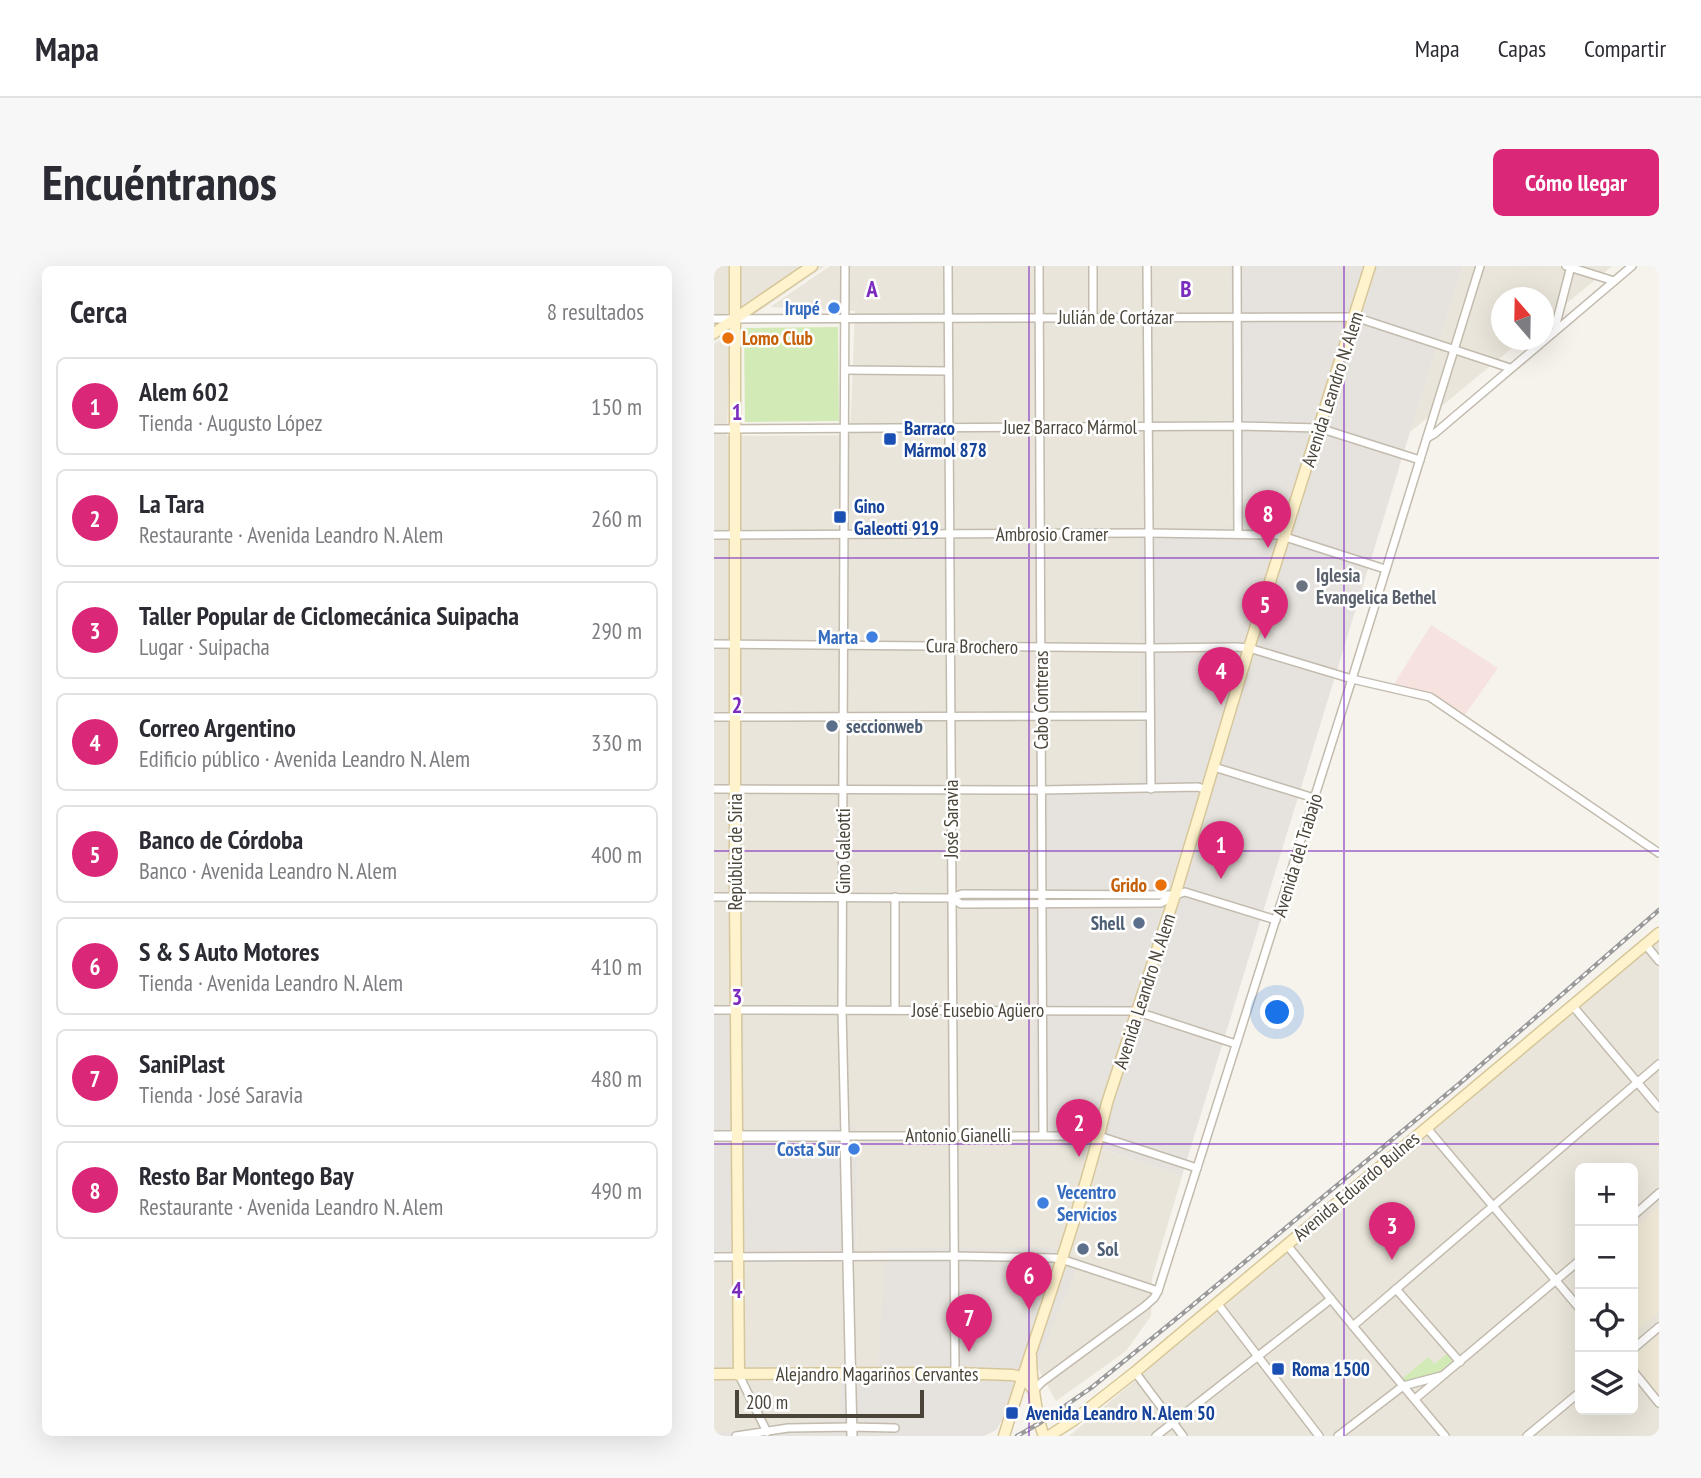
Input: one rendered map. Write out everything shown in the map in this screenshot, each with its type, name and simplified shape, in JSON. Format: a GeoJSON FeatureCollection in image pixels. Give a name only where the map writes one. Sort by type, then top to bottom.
{"type":"FeatureCollection","features":[{"type":"Feature","properties":{"kind":"main road","name":"República de Siria"},"geometry":{"type":"LineString","coordinates":[[735,266],[735,897],[739,1375]]}},
{"type":"Feature","properties":{"kind":"main road"},"geometry":{"type":"LineString","coordinates":[[714,333],[812,266]]}},
{"type":"Feature","properties":{"kind":"main road","name":"Avenida Leandro N. Alem"},"geometry":{"type":"LineString","coordinates":[[1004,1436],[1062,1259],[1107,1103],[1175,895],[1249,648],[1370,266]]}},
{"type":"Feature","properties":{"kind":"main road","name":"Avenida Eduardo Bulnes"},"geometry":{"type":"LineString","coordinates":[[1047,1436],[1074,1420],[1135,1372],[1659,933]]}},
{"type":"Feature","properties":{"kind":"main road","name":"Avenida Leandro N. Alem"},"geometry":{"type":"LineString","coordinates":[[1031,1355],[1041,1427],[1047,1436]]}},
{"type":"Feature","properties":{"kind":"main road","name":"Alejandro Magariños Cervantes"},"geometry":{"type":"LineString","coordinates":[[714,1374],[955,1373],[1022,1377]]}},
{"type":"Feature","properties":{"kind":"main road"},"geometry":{"type":"LineString","coordinates":[[1022,1377],[1034,1390]]}},
{"type":"Feature","properties":{"kind":"street","name":"Gino Galeotti"},"geometry":{"type":"LineString","coordinates":[[845,266],[842,1010],[851,1431]]}},
{"type":"Feature","properties":{"kind":"street","name":"José Saravia"},"geometry":{"type":"LineString","coordinates":[[947,266],[955,1373]]}},
{"type":"Feature","properties":{"kind":"street","name":"Cabo Contreras"},"geometry":{"type":"LineString","coordinates":[[1039,266],[1044,1135]]}},
{"type":"Feature","properties":{"kind":"street"},"geometry":{"type":"LineString","coordinates":[[1093,266],[1093,317]]}},
{"type":"Feature","properties":{"kind":"street"},"geometry":{"type":"LineString","coordinates":[[1147,266],[1152,789]]}},
{"type":"Feature","properties":{"kind":"street"},"geometry":{"type":"LineString","coordinates":[[1237,266],[1238,534]]}},
{"type":"Feature","properties":{"kind":"street","name":"Avenida del Trabajo"},"geometry":{"type":"LineString","coordinates":[[1034,1390],[1145,1306],[1158,1291],[1480,266]]}},
{"type":"Feature","properties":{"kind":"street"},"geometry":{"type":"LineString","coordinates":[[1427,439],[1632,266]]}},
{"type":"Feature","properties":{"kind":"street"},"geometry":{"type":"LineString","coordinates":[[1556,330],[1569,267],[1614,281]]}},
{"type":"Feature","properties":{"kind":"street","name":"Julián de Cortázar"},"geometry":{"type":"LineString","coordinates":[[714,318],[1354,317],[1510,368]]}},
{"type":"Feature","properties":{"kind":"street"},"geometry":{"type":"LineString","coordinates":[[845,370],[948,371]]}},
{"type":"Feature","properties":{"kind":"street","name":"Juez Barraco Mármol"},"geometry":{"type":"LineString","coordinates":[[714,429],[1148,426],[1319,428],[1420,460]]}},
{"type":"Feature","properties":{"kind":"street","name":"Ambrosio Cramer"},"geometry":{"type":"LineString","coordinates":[[714,535],[1279,535],[1385,569]]}},
{"type":"Feature","properties":{"kind":"street","name":"Cura Brochero"},"geometry":{"type":"LineString","coordinates":[[714,644],[1249,648],[1352,679],[1426,695],[1659,853]]}},
{"type":"Feature","properties":{"kind":"street"},"geometry":{"type":"LineString","coordinates":[[714,716],[1150,716]]}},
{"type":"Feature","properties":{"kind":"street"},"geometry":{"type":"LineString","coordinates":[[1214,767],[1314,798]]}},
{"type":"Feature","properties":{"kind":"street"},"geometry":{"type":"LineString","coordinates":[[714,789],[1042,790],[1198,787],[1207,790]]}},
{"type":"Feature","properties":{"kind":"street"},"geometry":{"type":"LineString","coordinates":[[714,897],[951,898],[961,904],[1042,899],[1161,903],[1185,892],[1276,920]]}},
{"type":"Feature","properties":{"kind":"street"},"geometry":{"type":"LineString","coordinates":[[895,897],[895,1010]]}},
{"type":"Feature","properties":{"kind":"street"},"geometry":{"type":"LineString","coordinates":[[1645,944],[1659,961]]}},
{"type":"Feature","properties":{"kind":"street"},"geometry":{"type":"LineString","coordinates":[[1572,1005],[1659,1108]]}},
{"type":"Feature","properties":{"kind":"street","name":"José Eusebio Agüero"},"geometry":{"type":"LineString","coordinates":[[714,1010],[1138,1012],[1236,1044]]}},
{"type":"Feature","properties":{"kind":"street"},"geometry":{"type":"LineString","coordinates":[[1353,1326],[1659,1063]]}},
{"type":"Feature","properties":{"kind":"street"},"geometry":{"type":"LineString","coordinates":[[1426,1127],[1575,1303]]}},
{"type":"Feature","properties":{"kind":"street","name":"Antonio Gianelli"},"geometry":{"type":"LineString","coordinates":[[714,1136],[1099,1136],[1197,1168]]}},
{"type":"Feature","properties":{"kind":"street"},"geometry":{"type":"LineString","coordinates":[[1638,1212],[1659,1193]]}},
{"type":"Feature","properties":{"kind":"street"},"geometry":{"type":"LineString","coordinates":[[1287,1245],[1445,1436]]}},
{"type":"Feature","properties":{"kind":"street"},"geometry":{"type":"LineString","coordinates":[[714,1256],[1062,1259],[1158,1291]]}},
{"type":"Feature","properties":{"kind":"street"},"geometry":{"type":"LineString","coordinates":[[1415,1399],[1575,1264]]}},
{"type":"Feature","properties":{"kind":"street"},"geometry":{"type":"LineString","coordinates":[[1396,1289],[1460,1362]]}},
{"type":"Feature","properties":{"kind":"street"},"geometry":{"type":"LineString","coordinates":[[1156,1436],[1331,1299]]}},
{"type":"Feature","properties":{"kind":"street"},"geometry":{"type":"LineString","coordinates":[[1217,1303],[1319,1436]]}},
{"type":"Feature","properties":{"kind":"street"},"geometry":{"type":"LineString","coordinates":[[1638,1345],[1659,1327]]}},
{"type":"Feature","properties":{"kind":"street"},"geometry":{"type":"LineString","coordinates":[[1135,1372],[1183,1436]]}},
{"type":"Feature","properties":{"kind":"street"},"geometry":{"type":"LineString","coordinates":[[1338,1436],[1403,1386],[1445,1374]]}},
{"type":"Feature","properties":{"kind":"street","name":"República de Siria"},"geometry":{"type":"LineString","coordinates":[[739,1375],[767,1432]]}},
{"type":"Feature","properties":{"kind":"street"},"geometry":{"type":"LineString","coordinates":[[1638,1377],[1659,1402]]}},
{"type":"Feature","properties":{"kind":"street"},"geometry":{"type":"LineString","coordinates":[[1527,1436],[1575,1396]]}},
{"type":"Feature","properties":{"kind":"street"},"geometry":{"type":"LineString","coordinates":[[736,1436],[788,1429],[851,1431],[895,1427]]}},
{"type":"Feature","properties":{"kind":"shaded area"},"geometry":{"type":"Polygon","coordinates":[[[714,266],[825,266],[714,342],[714,266]]]}},
{"type":"Feature","properties":{"kind":"shaded area"},"geometry":{"type":"Polygon","coordinates":[[[830,266],[1230,266],[1232,528],[1139,530],[1140,782],[1035,784],[1033,1140],[1084,1143],[1182,1176],[1152,1278],[1151,1316],[1126,1351],[1056,1401],[1036,1365],[887,1247],[878,1367],[840,1419],[714,1433],[714,1263],[856,1262],[858,1127],[744,1131],[744,1006],[714,1006],[714,344],[730,333],[727,436],[850,435],[855,311],[770,307],[830,266]]]}},
{"type":"Feature","properties":{"kind":"shaded area"},"geometry":{"type":"Polygon","coordinates":[[[1230,266],[1463,266],[1182,1176],[1085,1143],[1033,1141],[1034,784],[1140,781],[1139,530],[1232,527],[1230,266]]]}},
{"type":"Feature","properties":{"kind":"shaded area"},"geometry":{"type":"Polygon","coordinates":[[[1463,266],[1612,266],[1554,314],[1554,287],[1491,287],[1491,350],[1510,350],[1410,432],[1463,266]]]}},
{"type":"Feature","properties":{"kind":"shaded area"},"geometry":{"type":"Polygon","coordinates":[[[1431,625],[1498,668],[1464,716],[1429,692],[1394,684],[1431,625]]]}},
{"type":"Feature","properties":{"kind":"shaded area"},"geometry":{"type":"Polygon","coordinates":[[[1659,941],[1659,1436],[1069,1436],[1659,941]]]}},
{"type":"Feature","properties":{"kind":"shaded area"},"geometry":{"type":"Polygon","coordinates":[[[714,1006],[744,1006],[744,1130],[858,1126],[856,1262],[714,1263],[714,1006]]]}},
{"type":"Feature","properties":{"kind":"shaded area"},"geometry":{"type":"Polygon","coordinates":[[[1659,1206],[1659,1312],[1638,1331],[1638,1226],[1659,1206]]]}},
{"type":"Feature","properties":{"kind":"shaded area"},"geometry":{"type":"Polygon","coordinates":[[[886,1247],[1050,1247],[1081,1259],[1036,1365],[996,1430],[984,1436],[714,1436],[714,1433],[840,1419],[842,1365],[878,1366],[886,1247]]]}},
{"type":"Feature","properties":{"kind":"shaded area"},"geometry":{"type":"Polygon","coordinates":[[[1659,1334],[1659,1395],[1638,1370],[1638,1353],[1659,1334]]]}},
{"type":"Feature","properties":{"kind":"green space"},"geometry":{"type":"Polygon","coordinates":[[[838,327],[839,421],[745,422],[744,328],[838,327]]]}},
{"type":"Feature","properties":{"kind":"green space"},"geometry":{"type":"Polygon","coordinates":[[[1447,1354],[1455,1363],[1444,1373],[1406,1384],[1402,1379],[1428,1357],[1434,1364],[1447,1354]]]}},
{"type":"Feature","properties":{"kind":"railway"},"geometry":{"type":"LineString","coordinates":[[1017,1436],[1091,1388],[1182,1314],[1459,1084],[1659,910]]}},
{"type":"Feature","properties":{"kind":"place","name":"Irupé"},"geometry":{"type":"Point","coordinates":[834,308]}},
{"type":"Feature","properties":{"kind":"place","name":"Lomo Club"},"geometry":{"type":"Point","coordinates":[728,338]}},
{"type":"Feature","properties":{"kind":"place","name":"Barraco Mármol 878"},"geometry":{"type":"Point","coordinates":[890,439]}},
{"type":"Feature","properties":{"kind":"place","name":"Gino Galeotti 919"},"geometry":{"type":"Point","coordinates":[840,517]}},
{"type":"Feature","properties":{"kind":"place","name":"Resto Bar Montego Bay"},"geometry":{"type":"Point","coordinates":[1268,548]}},
{"type":"Feature","properties":{"kind":"place","name":"Iglesia Evangelica Bethel"},"geometry":{"type":"Point","coordinates":[1302,586]}},
{"type":"Feature","properties":{"kind":"place","name":"Marta"},"geometry":{"type":"Point","coordinates":[872,637]}},
{"type":"Feature","properties":{"kind":"place","name":"Banco de Córdoba"},"geometry":{"type":"Point","coordinates":[1265,639]}},
{"type":"Feature","properties":{"kind":"place","name":"Correo Argentino"},"geometry":{"type":"Point","coordinates":[1221,705]}},
{"type":"Feature","properties":{"kind":"place","name":"seccionweb"},"geometry":{"type":"Point","coordinates":[832,726]}},
{"type":"Feature","properties":{"kind":"place","name":"Alem 602"},"geometry":{"type":"Point","coordinates":[1221,879]}},
{"type":"Feature","properties":{"kind":"place","name":"Grido"},"geometry":{"type":"Point","coordinates":[1161,885]}},
{"type":"Feature","properties":{"kind":"place","name":"Shell"},"geometry":{"type":"Point","coordinates":[1139,923]}},
{"type":"Feature","properties":{"kind":"place","name":"Costa Sur"},"geometry":{"type":"Point","coordinates":[854,1149]}},
{"type":"Feature","properties":{"kind":"place","name":"La Tara"},"geometry":{"type":"Point","coordinates":[1079,1157]}},
{"type":"Feature","properties":{"kind":"place","name":"Vecentro Servicios"},"geometry":{"type":"Point","coordinates":[1043,1203]}},
{"type":"Feature","properties":{"kind":"place","name":"Sol"},"geometry":{"type":"Point","coordinates":[1083,1249]}},
{"type":"Feature","properties":{"kind":"place","name":"Taller Popular de Ciclomecánica Suipacha"},"geometry":{"type":"Point","coordinates":[1392,1260]}},
{"type":"Feature","properties":{"kind":"place","name":"S & S Auto Motores"},"geometry":{"type":"Point","coordinates":[1029,1310]}},
{"type":"Feature","properties":{"kind":"place","name":"SaniPlast"},"geometry":{"type":"Point","coordinates":[969,1352]}},
{"type":"Feature","properties":{"kind":"place","name":"Roma 1500"},"geometry":{"type":"Point","coordinates":[1278,1369]}},
{"type":"Feature","properties":{"kind":"place","name":"Avenida Leandro N. Alem 50"},"geometry":{"type":"Point","coordinates":[1012,1413]}}]}
